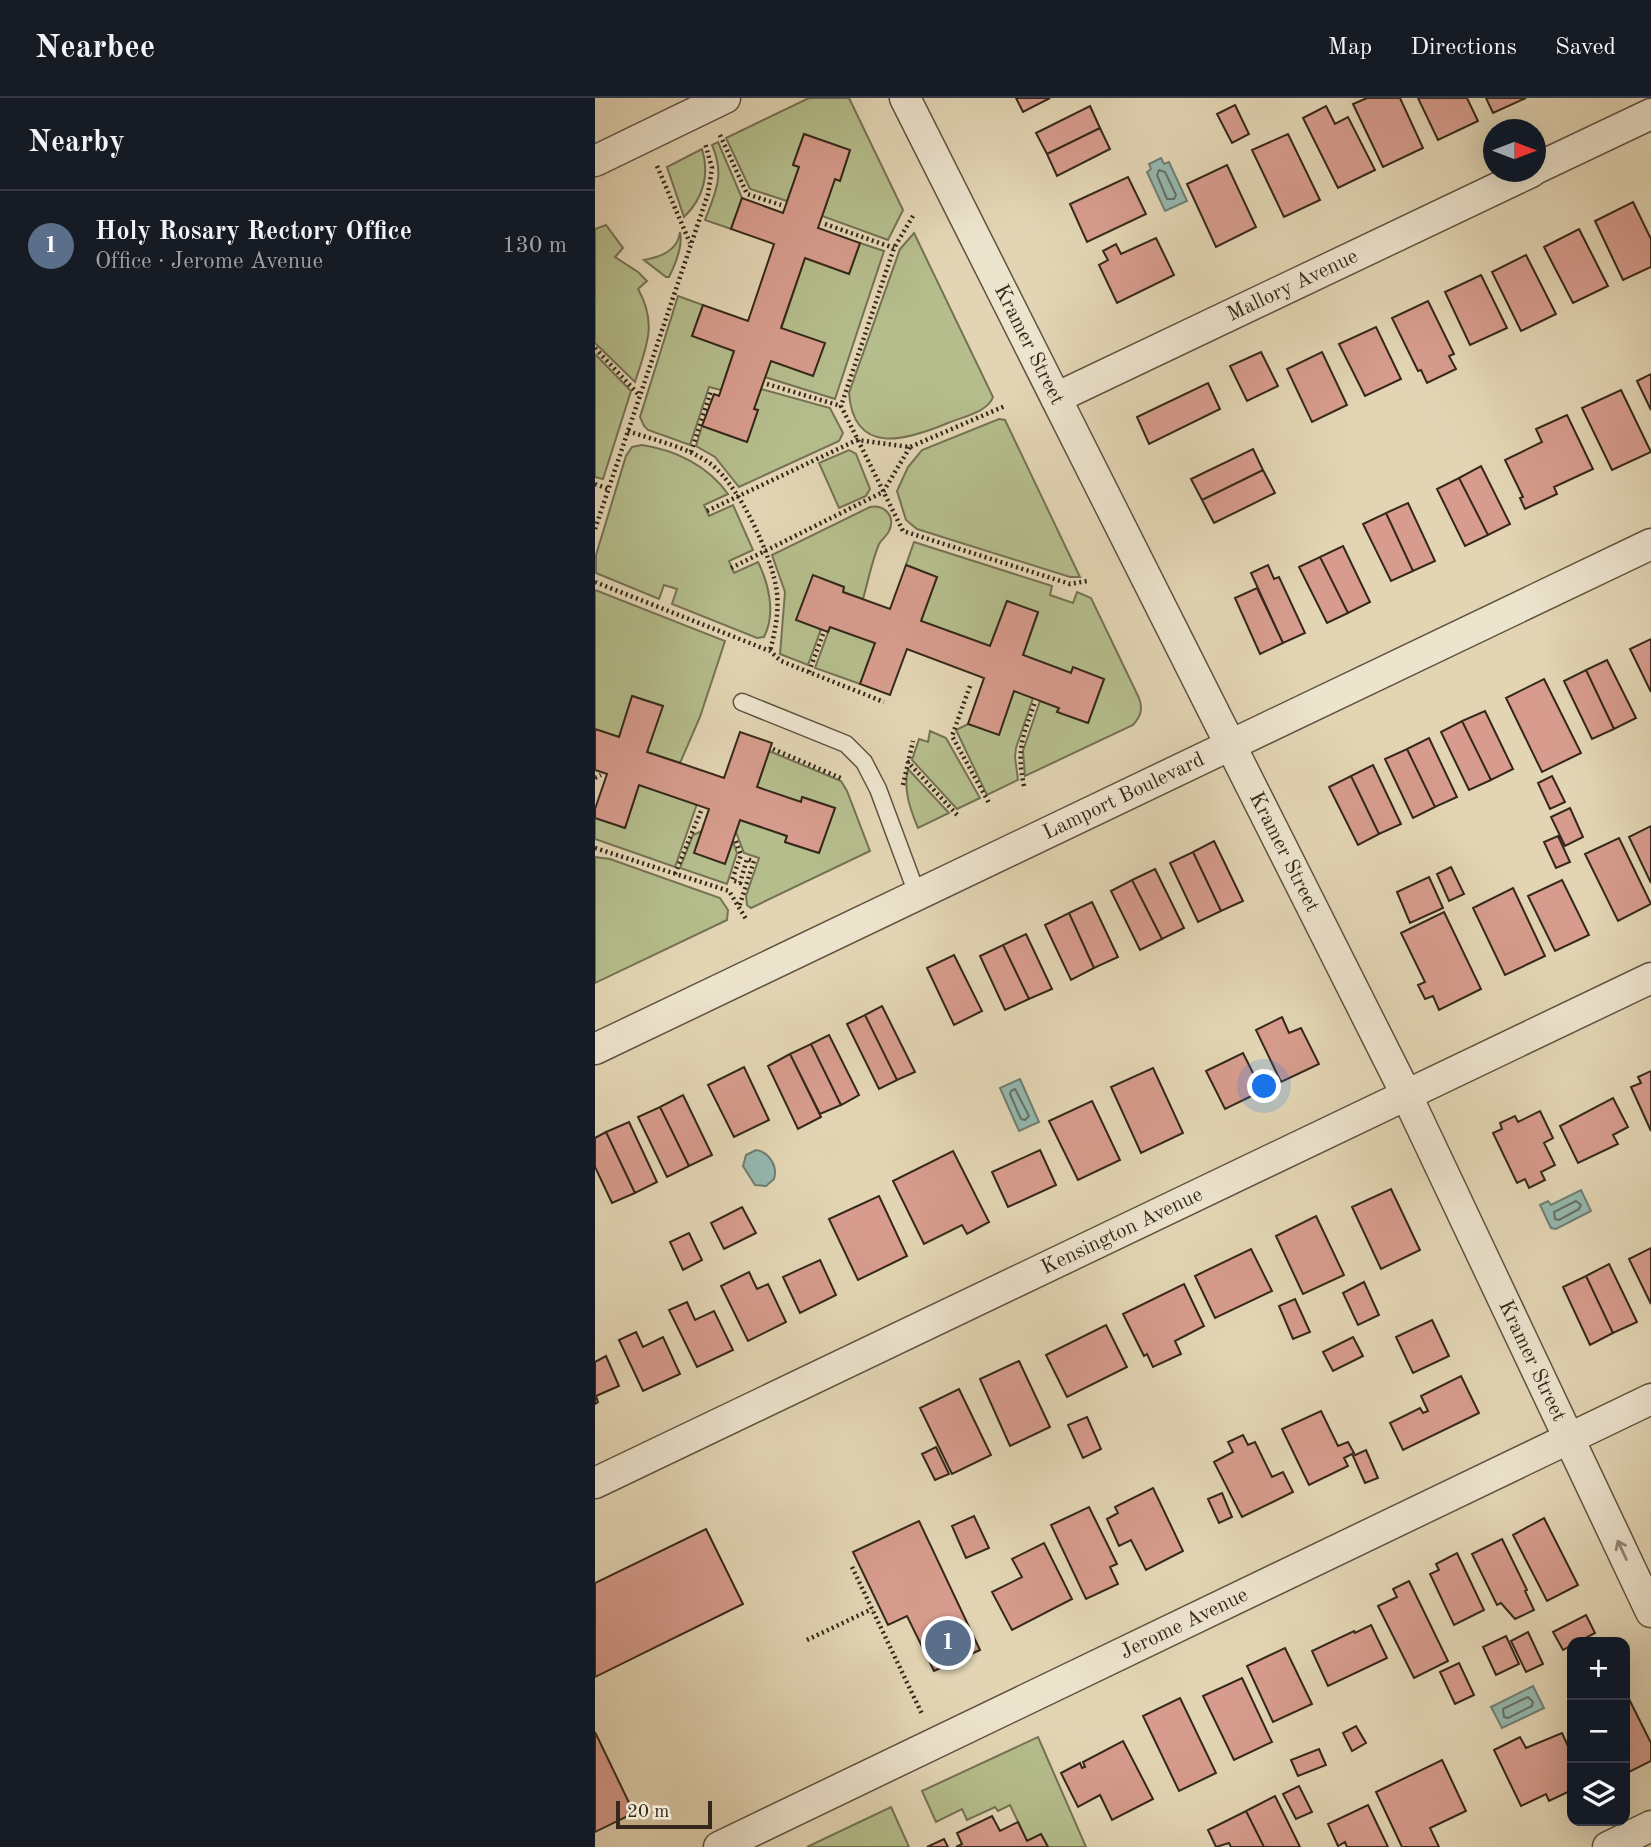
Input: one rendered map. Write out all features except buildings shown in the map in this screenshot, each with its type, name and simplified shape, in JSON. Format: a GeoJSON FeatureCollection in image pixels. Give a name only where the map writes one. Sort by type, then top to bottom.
{"type":"FeatureCollection","features":[{"type":"Feature","properties":{"kind":"street"},"geometry":{"type":"LineString","coordinates":[[595,161],[725,98]]}},
{"type":"Feature","properties":{"kind":"street","name":"Kramer Street"},"geometry":{"type":"LineString","coordinates":[[905,98],[1406,1094],[1651,1612]]}},
{"type":"Feature","properties":{"kind":"street","name":"Mallory Avenue"},"geometry":{"type":"LineString","coordinates":[[1546,164],[1651,114]]}},
{"type":"Feature","properties":{"kind":"street","name":"Mallory Avenue"},"geometry":{"type":"LineString","coordinates":[[1056,398],[1508,182]]}},
{"type":"Feature","properties":{"kind":"street","name":"Lamport Boulevard"},"geometry":{"type":"LineString","coordinates":[[595,1049],[1651,544]]}},
{"type":"Feature","properties":{"kind":"street","name":"Kensington Avenue"},"geometry":{"type":"LineString","coordinates":[[595,1483],[1651,978]]}},
{"type":"Feature","properties":{"kind":"street","name":"Jerome Avenue"},"geometry":{"type":"LineString","coordinates":[[719,1847],[1651,1399]]}},
{"type":"Feature","properties":{"kind":"street"},"geometry":{"type":"LineString","coordinates":[[1608,1847],[1651,1826]]}},
{"type":"Feature","properties":{"kind":"lane"},"geometry":{"type":"LineString","coordinates":[[742,702],[846,744],[864,762],[917,894]]}},
{"type":"Feature","properties":{"kind":"path"},"geometry":{"type":"LineString","coordinates":[[720,135],[747,194],[781,205]]}},
{"type":"Feature","properties":{"kind":"path"},"geometry":{"type":"LineString","coordinates":[[595,529],[711,181],[712,168],[705,143]]}},
{"type":"Feature","properties":{"kind":"path"},"geometry":{"type":"LineString","coordinates":[[657,165],[689,243]]}},
{"type":"Feature","properties":{"kind":"path"},"geometry":{"type":"LineString","coordinates":[[913,216],[894,248],[841,407],[903,531],[1070,584],[1087,581]]}},
{"type":"Feature","properties":{"kind":"path"},"geometry":{"type":"LineString","coordinates":[[825,224],[894,248]]}},
{"type":"Feature","properties":{"kind":"path"},"geometry":{"type":"LineString","coordinates":[[595,348],[639,395]]}},
{"type":"Feature","properties":{"kind":"path"},"geometry":{"type":"LineString","coordinates":[[767,384],[841,407]]}},
{"type":"Feature","properties":{"kind":"path"},"geometry":{"type":"LineString","coordinates":[[691,452],[711,391]]}},
{"type":"Feature","properties":{"kind":"path"},"geometry":{"type":"LineString","coordinates":[[707,512],[857,440],[910,447],[1005,407]]}},
{"type":"Feature","properties":{"kind":"path"},"geometry":{"type":"LineString","coordinates":[[628,431],[691,452],[726,478],[739,496],[774,577],[777,593],[776,631],[770,652]]}},
{"type":"Feature","properties":{"kind":"path"},"geometry":{"type":"LineString","coordinates":[[731,568],[883,492],[910,447]]}},
{"type":"Feature","properties":{"kind":"path"},"geometry":{"type":"LineString","coordinates":[[595,484],[608,489]]}},
{"type":"Feature","properties":{"kind":"path"},"geometry":{"type":"LineString","coordinates":[[595,582],[770,652],[781,661],[884,702]]}},
{"type":"Feature","properties":{"kind":"path"},"geometry":{"type":"LineString","coordinates":[[809,672],[823,634]]}},
{"type":"Feature","properties":{"kind":"path"},"geometry":{"type":"LineString","coordinates":[[970,686],[952,736],[989,803]]}},
{"type":"Feature","properties":{"kind":"path"},"geometry":{"type":"LineString","coordinates":[[1024,786],[1019,756],[1035,702]]}},
{"type":"Feature","properties":{"kind":"path"},"geometry":{"type":"LineString","coordinates":[[904,796],[903,784],[913,741]]}},
{"type":"Feature","properties":{"kind":"path"},"geometry":{"type":"LineString","coordinates":[[773,749],[838,775],[848,785]]}},
{"type":"Feature","properties":{"kind":"path"},"geometry":{"type":"LineString","coordinates":[[907,761],[959,817]]}},
{"type":"Feature","properties":{"kind":"path"},"geometry":{"type":"LineString","coordinates":[[595,778],[601,775]]}},
{"type":"Feature","properties":{"kind":"path"},"geometry":{"type":"LineString","coordinates":[[675,874],[701,811]]}},
{"type":"Feature","properties":{"kind":"path"},"geometry":{"type":"LineString","coordinates":[[736,841],[741,855],[732,880],[740,883],[747,859],[754,861],[739,908]]}},
{"type":"Feature","properties":{"kind":"path"},"geometry":{"type":"LineString","coordinates":[[595,848],[729,891],[746,919]]}},
{"type":"Feature","properties":{"kind":"path"},"geometry":{"type":"LineString","coordinates":[[852,1567],[922,1714]]}},
{"type":"Feature","properties":{"kind":"path"},"geometry":{"type":"LineString","coordinates":[[807,1640],[872,1609]]}},
{"type":"Feature","properties":{"kind":"green space"},"geometry":{"type":"Polygon","coordinates":[[[809,98],[849,98],[903,210],[888,240],[822,216],[835,179],[840,181],[850,150],[804,134],[793,164],[799,167],[787,201],[750,189],[726,138],[809,98]]]}},
{"type":"Feature","properties":{"kind":"green space"},"geometry":{"type":"Polygon","coordinates":[[[718,142],[742,198],[731,229],[705,220],[717,183],[718,165],[712,145],[718,142]]]}},
{"type":"Feature","properties":{"kind":"green space"},"geometry":{"type":"Polygon","coordinates":[[[702,149],[705,168],[703,186],[696,202],[684,217],[667,167],[702,149]]]}},
{"type":"Feature","properties":{"kind":"green space"},"geometry":{"type":"Polygon","coordinates":[[[606,225],[623,248],[615,257],[647,281],[638,289],[648,313],[649,325],[635,382],[595,343],[595,229],[606,225]]]}},
{"type":"Feature","properties":{"kind":"green space"},"geometry":{"type":"Polygon","coordinates":[[[680,232],[678,255],[669,277],[666,277],[644,260],[662,255],[672,248],[679,239],[680,232]]]}},
{"type":"Feature","properties":{"kind":"green space"},"geometry":{"type":"Polygon","coordinates":[[[914,233],[993,397],[986,407],[967,416],[916,434],[885,438],[872,435],[861,427],[853,413],[849,393],[900,249],[914,233]]]}},
{"type":"Feature","properties":{"kind":"green space"},"geometry":{"type":"Polygon","coordinates":[[[860,243],[884,251],[835,399],[765,377],[805,258],[849,274],[860,243]]]}},
{"type":"Feature","properties":{"kind":"green space"},"geometry":{"type":"Polygon","coordinates":[[[678,296],[703,305],[692,336],[734,351],[721,390],[709,387],[690,445],[648,430],[640,417],[678,296]]]}},
{"type":"Feature","properties":{"kind":"green space"},"geometry":{"type":"Polygon","coordinates":[[[595,354],[631,391],[603,479],[595,477],[595,354]]]}},
{"type":"Feature","properties":{"kind":"green space"},"geometry":{"type":"Polygon","coordinates":[[[761,389],[830,408],[843,433],[839,441],[739,487],[715,457],[696,446],[702,426],[747,442],[758,410],[754,409],[761,389]]]}},
{"type":"Feature","properties":{"kind":"green space"},"geometry":{"type":"Polygon","coordinates":[[[999,419],[1005,420],[1080,577],[1070,577],[917,529],[906,520],[897,491],[908,467],[922,450],[999,419]]]}},
{"type":"Feature","properties":{"kind":"green space"},"geometry":{"type":"Polygon","coordinates":[[[642,445],[679,455],[690,461],[711,475],[728,494],[704,505],[709,516],[733,505],[753,550],[729,561],[734,573],[758,562],[770,599],[770,619],[764,637],[757,638],[672,604],[677,589],[664,585],[659,599],[596,573],[596,555],[626,456],[632,447],[642,445]]]}},
{"type":"Feature","properties":{"kind":"green space"},"geometry":{"type":"Polygon","coordinates":[[[849,450],[856,454],[870,489],[866,496],[839,508],[819,463],[849,450]]]}},
{"type":"Feature","properties":{"kind":"green space"},"geometry":{"type":"Polygon","coordinates":[[[870,507],[884,509],[890,516],[891,526],[879,544],[863,599],[843,592],[844,587],[813,576],[797,620],[821,629],[808,665],[780,654],[785,592],[772,555],[870,507]]]}},
{"type":"Feature","properties":{"kind":"green space"},"geometry":{"type":"Polygon","coordinates":[[[914,542],[1052,586],[1050,595],[1073,603],[1077,592],[1091,598],[1139,698],[1141,709],[1136,722],[1025,776],[1023,751],[1040,701],[1059,708],[1057,712],[1088,723],[1104,679],[1073,668],[1071,673],[1023,655],[1038,613],[1007,601],[990,646],[921,621],[937,577],[906,565],[914,542]]]}},
{"type":"Feature","properties":{"kind":"green space"},"geometry":{"type":"Polygon","coordinates":[[[595,590],[725,641],[700,717],[680,763],[647,752],[662,706],[633,696],[619,737],[595,729],[595,590]]]}},
{"type":"Feature","properties":{"kind":"green space"},"geometry":{"type":"Polygon","coordinates":[[[830,627],[875,643],[860,684],[815,668],[830,627]]]}},
{"type":"Feature","properties":{"kind":"green space"},"geometry":{"type":"Polygon","coordinates":[[[1014,691],[1033,698],[1016,748],[1018,780],[987,795],[956,730],[968,724],[999,734],[1014,691]]]}},
{"type":"Feature","properties":{"kind":"green space"},"geometry":{"type":"Polygon","coordinates":[[[930,731],[946,738],[980,798],[957,809],[912,760],[919,739],[928,742],[930,731]]]}},
{"type":"Feature","properties":{"kind":"green space"},"geometry":{"type":"Polygon","coordinates":[[[769,751],[841,781],[870,851],[751,908],[747,905],[746,896],[759,858],[744,853],[736,832],[740,820],[787,836],[785,842],[819,853],[835,808],[803,797],[801,802],[757,787],[769,751]]]}},
{"type":"Feature","properties":{"kind":"green space"},"geometry":{"type":"Polygon","coordinates":[[[908,769],[949,813],[918,828],[907,791],[908,769]]]}},
{"type":"Feature","properties":{"kind":"green space"},"geometry":{"type":"Polygon","coordinates":[[[639,785],[697,804],[675,867],[595,839],[595,818],[625,828],[639,785]]]}},
{"type":"Feature","properties":{"kind":"green space"},"geometry":{"type":"Polygon","coordinates":[[[702,831],[725,863],[733,842],[737,853],[727,884],[680,868],[693,835],[702,831]]]}},
{"type":"Feature","properties":{"kind":"green space"},"geometry":{"type":"Polygon","coordinates":[[[595,857],[610,859],[720,898],[728,910],[727,920],[595,983],[595,857]]]}},
{"type":"Feature","properties":{"kind":"green space"},"geometry":{"type":"Polygon","coordinates":[[[1038,1737],[1086,1847],[1048,1847],[1041,1834],[1027,1841],[1010,1805],[998,1811],[995,1807],[967,1820],[962,1809],[936,1822],[922,1791],[1038,1737]]]}},
{"type":"Feature","properties":{"kind":"green space"},"geometry":{"type":"Polygon","coordinates":[[[891,1807],[909,1847],[807,1847],[891,1807]]]}},
{"type":"Feature","properties":{"kind":"water"},"geometry":{"type":"Polygon","coordinates":[[[1161,158],[1164,164],[1169,162],[1187,201],[1165,211],[1147,172],[1151,169],[1149,164],[1161,158]]]}},
{"type":"Feature","properties":{"kind":"water"},"geometry":{"type":"Polygon","coordinates":[[[1020,1079],[1039,1122],[1019,1131],[1000,1088],[1020,1079]]]}},
{"type":"Feature","properties":{"kind":"water"},"geometry":{"type":"Polygon","coordinates":[[[756,1150],[765,1154],[773,1165],[774,1179],[766,1186],[755,1185],[743,1166],[746,1155],[756,1150]]]}},
{"type":"Feature","properties":{"kind":"water"},"geometry":{"type":"Polygon","coordinates":[[[1581,1190],[1591,1211],[1556,1229],[1551,1228],[1540,1205],[1548,1201],[1551,1205],[1581,1190]]]}},
{"type":"Feature","properties":{"kind":"water"},"geometry":{"type":"Polygon","coordinates":[[[1533,1686],[1544,1708],[1502,1728],[1491,1707],[1533,1686]]]}},
{"type":"Feature","properties":{"kind":"place","name":"Holy Rosary Rectory Office"},"geometry":{"type":"Point","coordinates":[948,1643]}}]}
